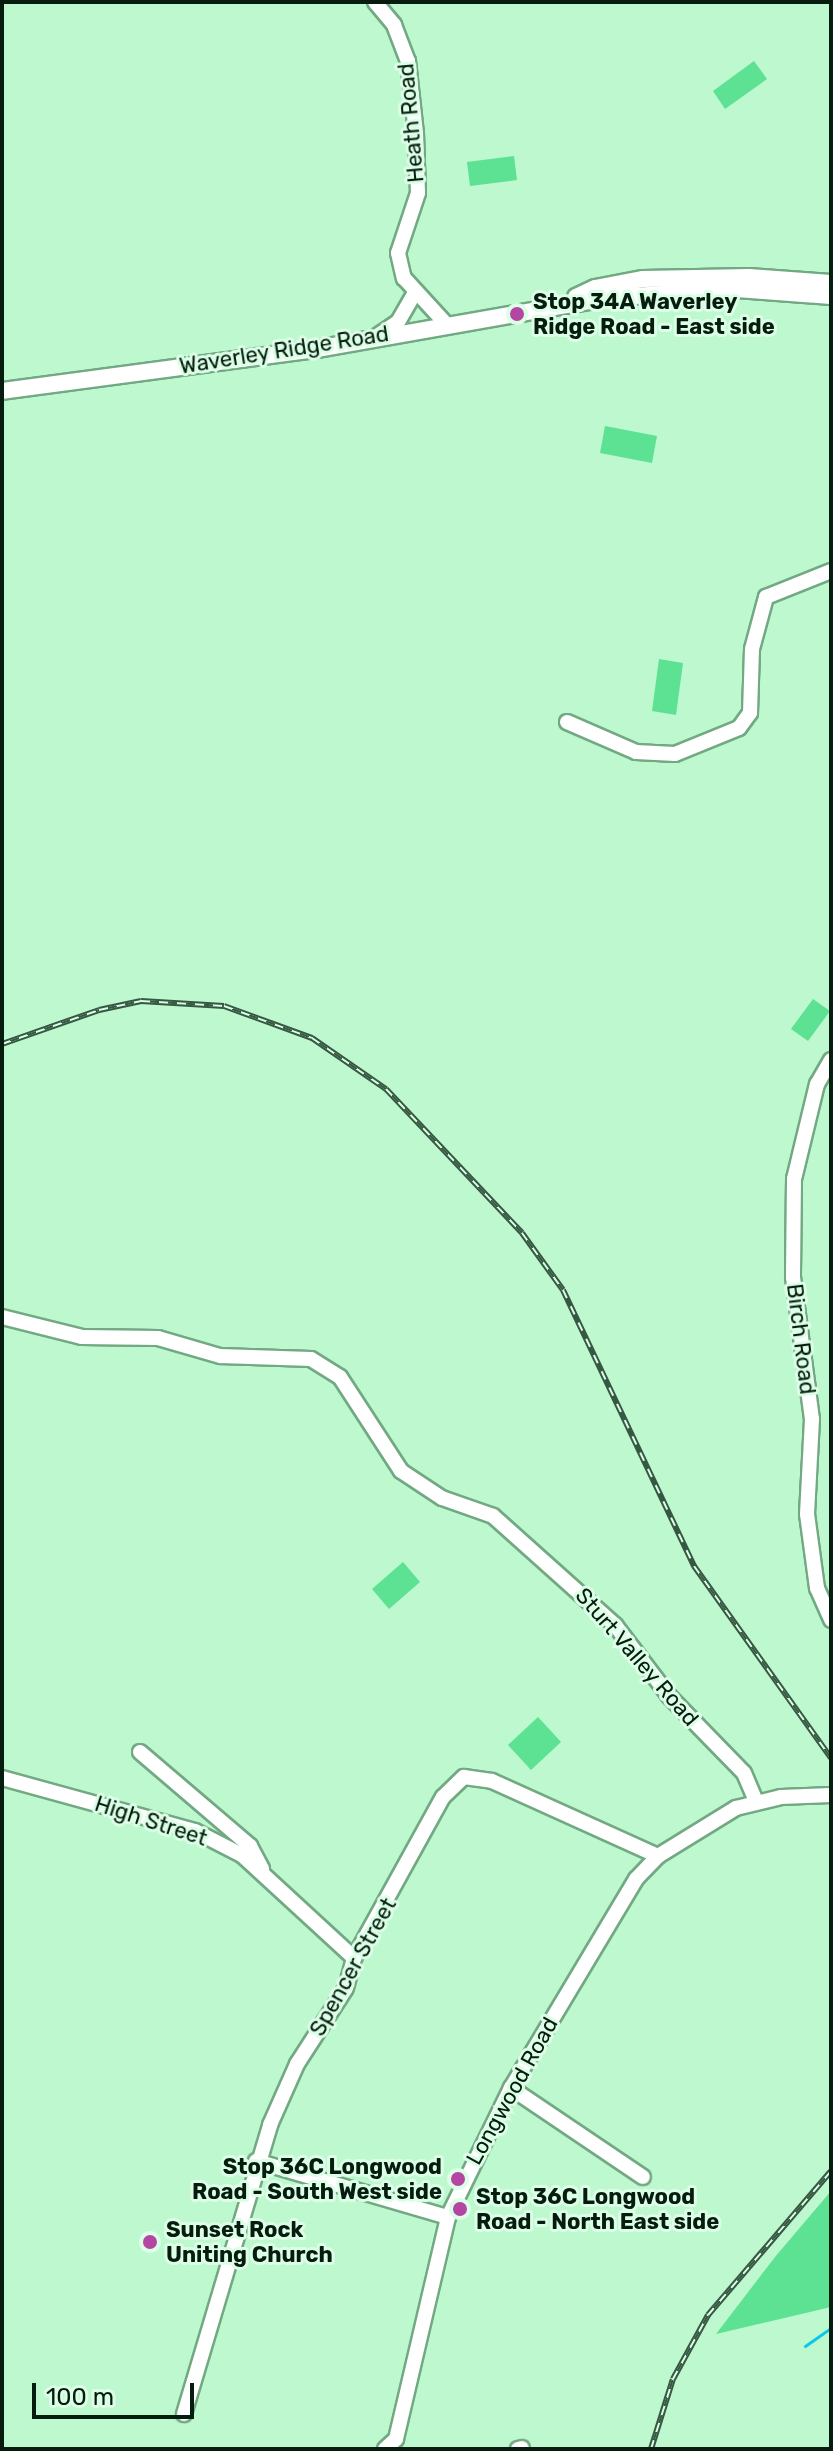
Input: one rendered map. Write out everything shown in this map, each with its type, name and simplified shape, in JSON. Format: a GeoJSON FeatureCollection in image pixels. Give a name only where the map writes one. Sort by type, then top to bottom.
{"type":"FeatureCollection","features":[{"type":"Feature","properties":{"kind":"main road","name":"Waverley Ridge Road"},"geometry":{"type":"LineString","coordinates":[[564,303],[595,288],[643,279],[749,277],[831,283]]}},
{"type":"Feature","properties":{"kind":"main road","name":"Waverley Ridge Road"},"geometry":{"type":"LineString","coordinates":[[2,391],[311,350],[564,303],[737,289],[831,296]]}},
{"type":"Feature","properties":{"kind":"street","name":"Heath Road"},"geometry":{"type":"LineString","coordinates":[[375,2],[394,25],[408,61],[420,164],[418,193],[398,253],[404,278],[447,325]]}},
{"type":"Feature","properties":{"kind":"street"},"geometry":{"type":"LineString","coordinates":[[377,336],[398,322],[415,293]]}},
{"type":"Feature","properties":{"kind":"street"},"geometry":{"type":"LineString","coordinates":[[567,722],[636,752],[675,754],[739,728],[750,713],[752,649],[757,612],[766,597],[831,571]]}},
{"type":"Feature","properties":{"kind":"street","name":"Birch Road"},"geometry":{"type":"LineString","coordinates":[[831,1060],[817,1084],[794,1179],[793,1277],[812,1419],[807,1514],[817,1588],[831,1620]]}},
{"type":"Feature","properties":{"kind":"street","name":"Sturt Valley Road"},"geometry":{"type":"LineString","coordinates":[[2,1317],[82,1337],[158,1338],[220,1356],[311,1359],[340,1377],[401,1471],[442,1498],[493,1516],[615,1625],[669,1696],[744,1773],[756,1801]]}},
{"type":"Feature","properties":{"kind":"street"},"geometry":{"type":"LineString","coordinates":[[140,1752],[250,1846],[271,1887]]}},
{"type":"Feature","properties":{"kind":"street","name":"Spencer Street"},"geometry":{"type":"LineString","coordinates":[[184,2414],[256,2161],[297,2064],[346,1988],[354,1958],[443,1797],[464,1777],[492,1781],[658,1856]]}},
{"type":"Feature","properties":{"kind":"street","name":"High Street"},"geometry":{"type":"LineString","coordinates":[[2,1778],[195,1831],[242,1855],[271,1887],[312,1915],[354,1958]]}},
{"type":"Feature","properties":{"kind":"street"},"geometry":{"type":"LineString","coordinates":[[756,1801],[831,1795]]}},
{"type":"Feature","properties":{"kind":"street","name":"Longwood Road"},"geometry":{"type":"LineString","coordinates":[[391,2446],[448,2217],[511,2088],[618,1906],[658,1856],[708,1824],[756,1801]]}},
{"type":"Feature","properties":{"kind":"street"},"geometry":{"type":"LineString","coordinates":[[511,2088],[643,2177]]}},
{"type":"Feature","properties":{"kind":"street"},"geometry":{"type":"LineString","coordinates":[[256,2161],[448,2217]]}},
{"type":"Feature","properties":{"kind":"green space"},"geometry":{"type":"Polygon","coordinates":[[[754,61],[767,79],[725,109],[713,91],[754,61]]]}},
{"type":"Feature","properties":{"kind":"green space"},"geometry":{"type":"Polygon","coordinates":[[[514,156],[517,180],[470,186],[467,162],[514,156]]]}},
{"type":"Feature","properties":{"kind":"green space"},"geometry":{"type":"Polygon","coordinates":[[[605,426],[657,436],[652,463],[600,453],[605,426]]]}},
{"type":"Feature","properties":{"kind":"green space"},"geometry":{"type":"Polygon","coordinates":[[[659,659],[683,663],[676,715],[652,711],[659,659]]]}},
{"type":"Feature","properties":{"kind":"green space"},"geometry":{"type":"Polygon","coordinates":[[[813,999],[830,1011],[808,1041],[791,1029],[813,999]]]}},
{"type":"Feature","properties":{"kind":"green space"},"geometry":{"type":"Polygon","coordinates":[[[403,1562],[420,1582],[389,1609],[372,1589],[403,1562]]]}},
{"type":"Feature","properties":{"kind":"green space"},"geometry":{"type":"Polygon","coordinates":[[[538,1717],[561,1742],[531,1770],[508,1745],[538,1717]]]}},
{"type":"Feature","properties":{"kind":"green space"},"geometry":{"type":"Polygon","coordinates":[[[831,2191],[831,2307],[716,2334],[775,2257],[831,2191]]]}},
{"type":"Feature","properties":{"kind":"waterway"},"geometry":{"type":"LineString","coordinates":[[805,2346],[831,2328]]}},
{"type":"Feature","properties":{"kind":"railway"},"geometry":{"type":"LineString","coordinates":[[2,1044],[99,1010],[141,1001],[224,1006],[312,1038],[386,1089],[522,1233],[563,1290],[694,1566],[831,1758]]}},
{"type":"Feature","properties":{"kind":"railway"},"geometry":{"type":"LineString","coordinates":[[651,2449],[673,2379],[708,2315],[831,2171]]}},
{"type":"Feature","properties":{"kind":"place","name":"Stop 34A Waverley Ridge Road - East side"},"geometry":{"type":"Point","coordinates":[517,314]}},
{"type":"Feature","properties":{"kind":"place","name":"Stop 36C Longwood Road - South West side"},"geometry":{"type":"Point","coordinates":[458,2179]}},
{"type":"Feature","properties":{"kind":"place","name":"Stop 36C Longwood Road - North East side"},"geometry":{"type":"Point","coordinates":[460,2209]}},
{"type":"Feature","properties":{"kind":"place","name":"Sunset Rock Uniting Church"},"geometry":{"type":"Point","coordinates":[150,2242]}}]}
